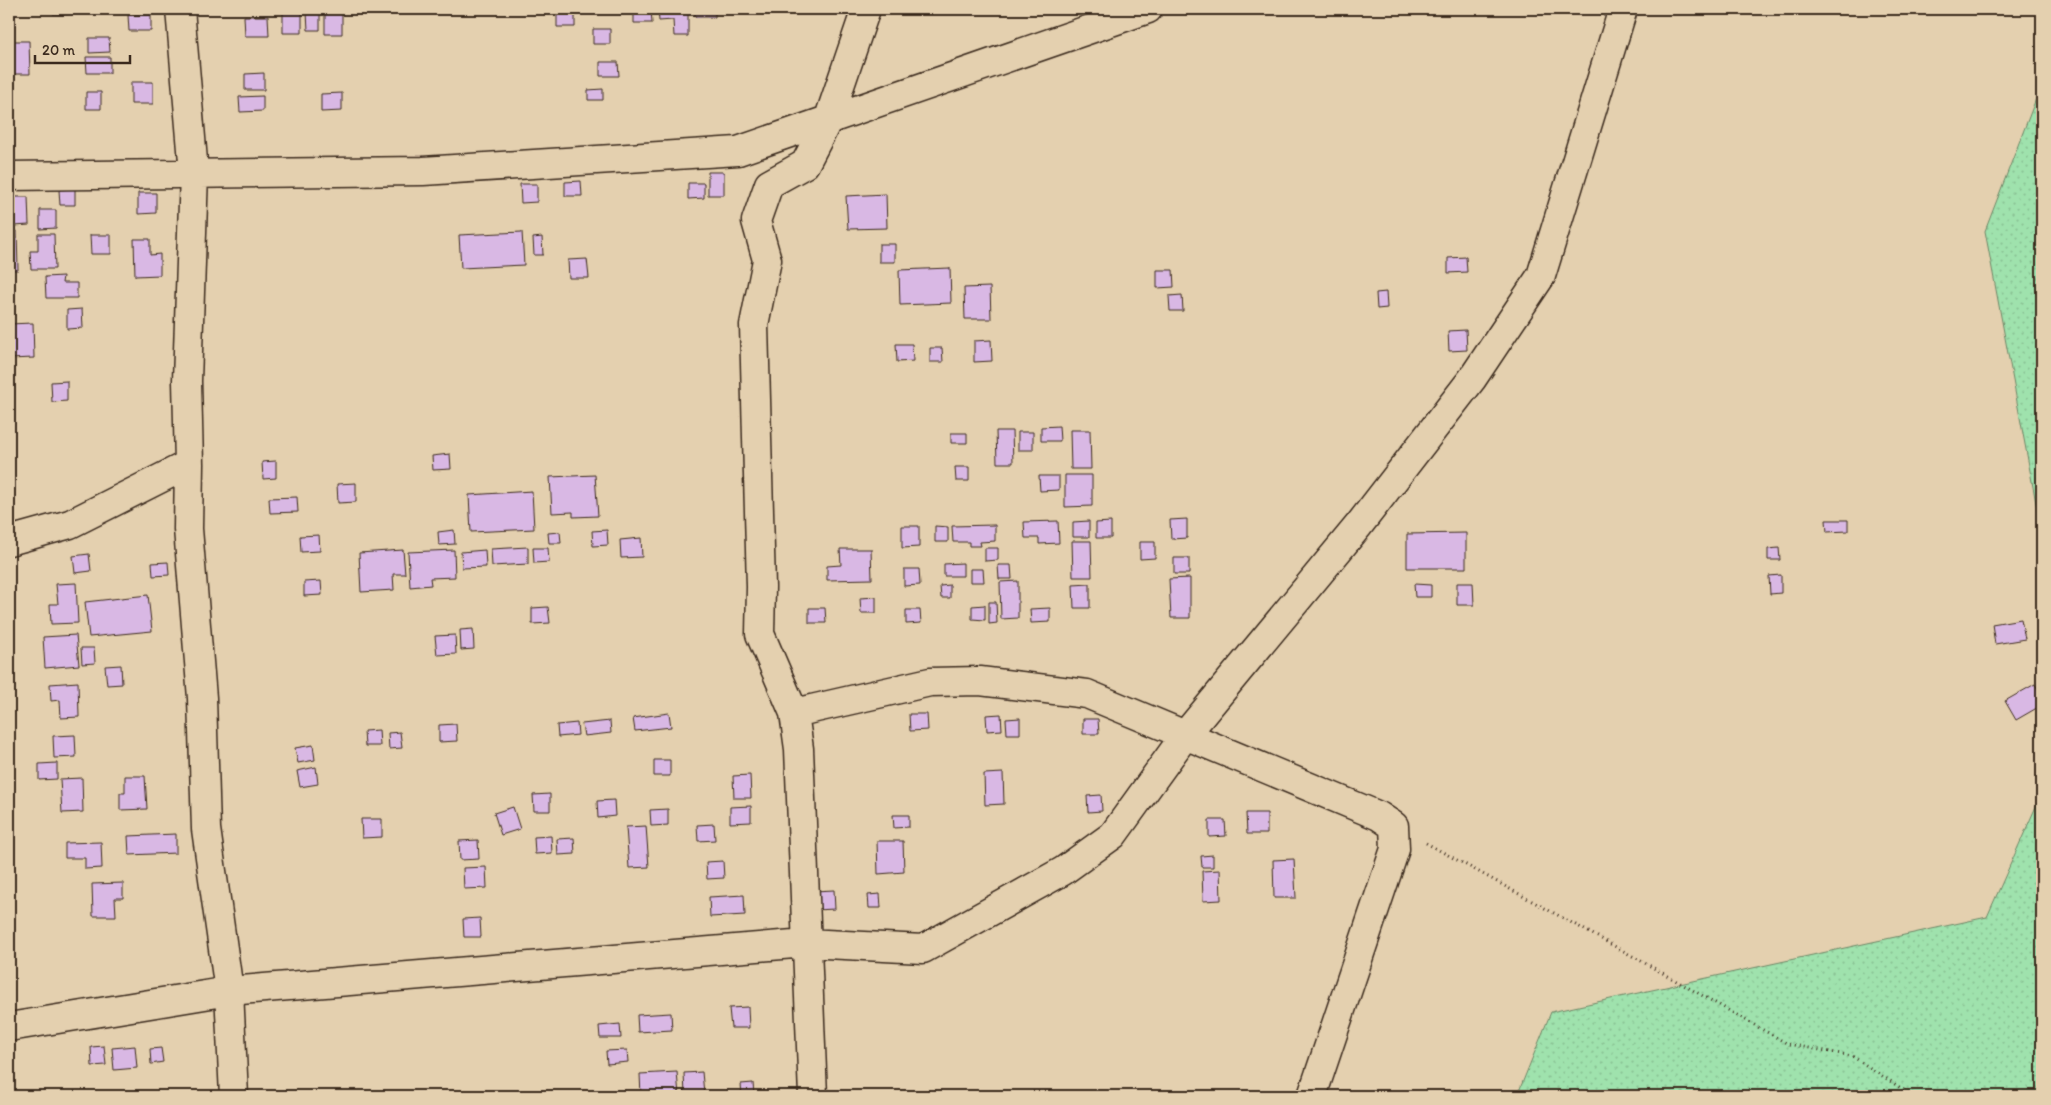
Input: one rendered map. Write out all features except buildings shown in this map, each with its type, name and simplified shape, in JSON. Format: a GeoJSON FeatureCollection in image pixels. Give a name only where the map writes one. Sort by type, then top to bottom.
{"type":"FeatureCollection","features":[{"type":"Feature","properties":{"kind":"street"},"geometry":{"type":"LineString","coordinates":[[180,9],[194,173],[187,381],[188,529],[202,698],[206,829],[229,991],[234,1096]]}},
{"type":"Feature","properties":{"kind":"street"},"geometry":{"type":"LineString","coordinates":[[812,1096],[800,749],[794,713],[760,634],[761,578],[754,325],[767,260],[756,221],[769,184],[805,164],[829,118],[866,9]]}},
{"type":"Feature","properties":{"kind":"street"},"geometry":{"type":"LineString","coordinates":[[9,176],[423,171],[738,151],[1148,9]]}},
{"type":"Feature","properties":{"kind":"street"},"geometry":{"type":"LineString","coordinates":[[9,1027],[229,991],[806,943],[922,949],[1063,871],[1113,835],[1186,734],[1359,525],[1466,387],[1540,276],[1623,9]]}},
{"type":"Feature","properties":{"kind":"street"},"geometry":{"type":"LineString","coordinates":[[9,541],[70,524],[189,464]]}},
{"type":"Feature","properties":{"kind":"street"},"geometry":{"type":"LineString","coordinates":[[794,713],[930,682],[980,681],[1087,694],[1379,816],[1394,826],[1395,849],[1312,1096]]}},
{"type":"Feature","properties":{"kind":"path"},"geometry":{"type":"LineString","coordinates":[[1394,826],[1636,958],[1788,1044],[1852,1056],[1913,1096]]}},
{"type":"Feature","properties":{"kind":"green space"},"geometry":{"type":"Polygon","coordinates":[[[2042,83],[2042,535],[1985,231],[2042,83]]]}},
{"type":"Feature","properties":{"kind":"green space"},"geometry":{"type":"Polygon","coordinates":[[[2042,793],[2042,1096],[1517,1096],[1551,1012],[1987,917],[2042,793]]]}}]}
